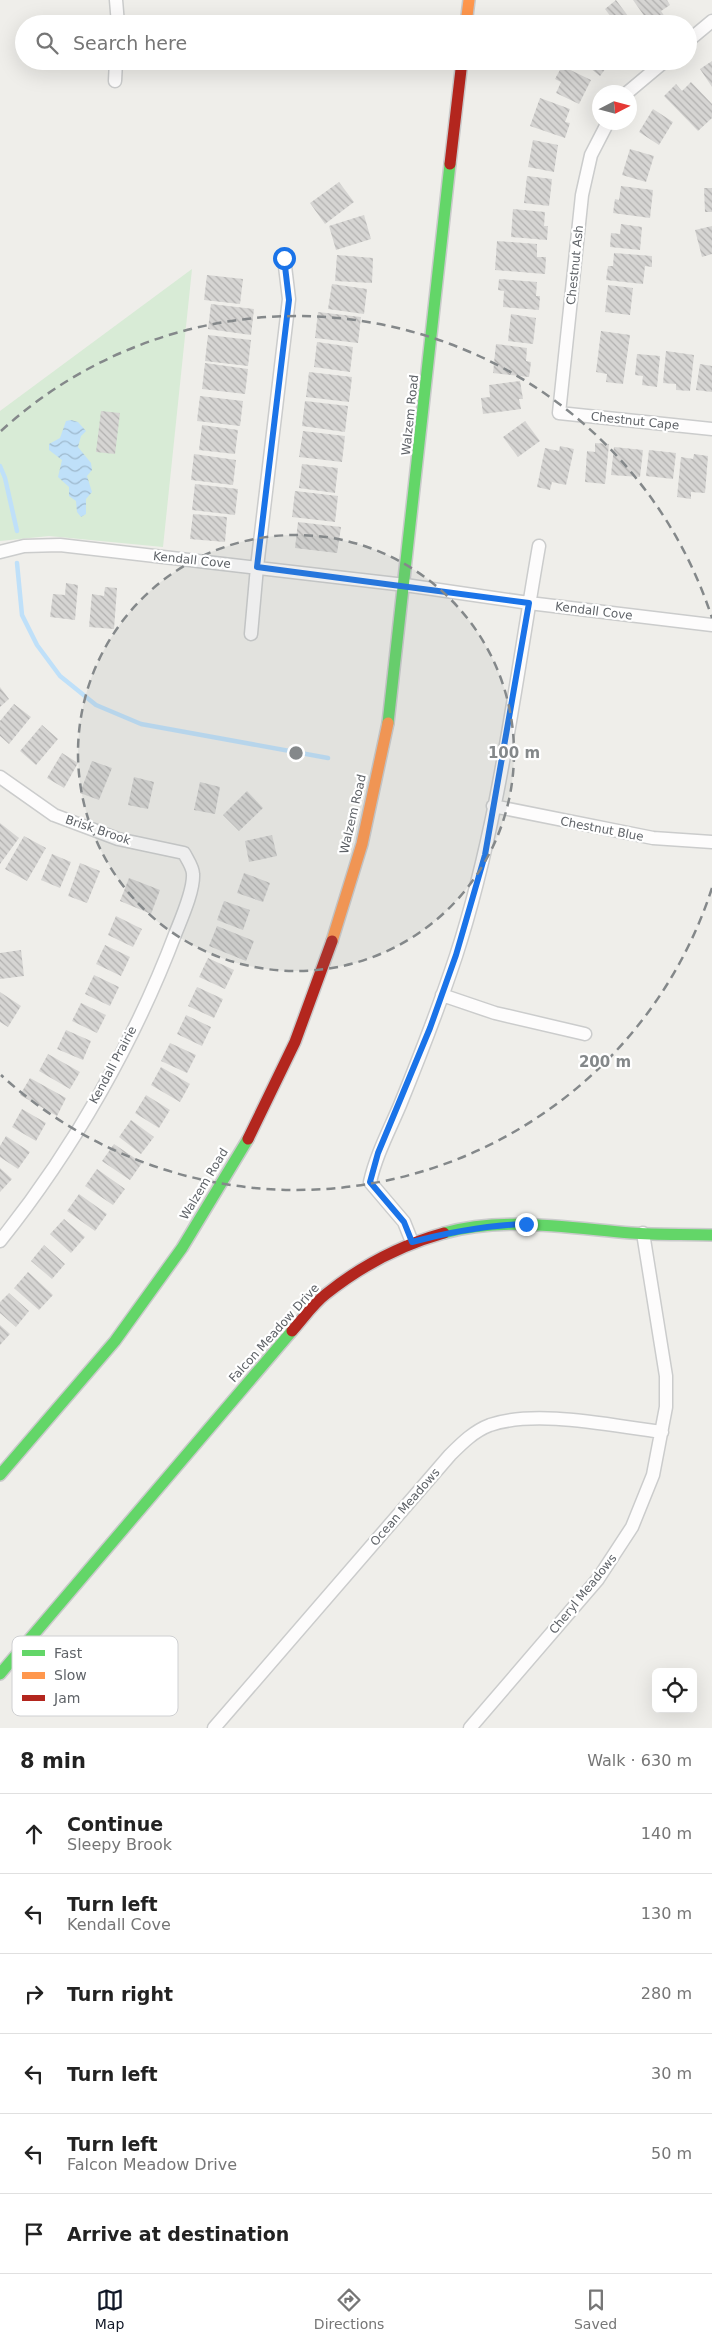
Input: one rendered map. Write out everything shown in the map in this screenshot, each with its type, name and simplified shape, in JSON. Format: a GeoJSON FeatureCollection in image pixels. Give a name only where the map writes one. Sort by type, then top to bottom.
{"type":"FeatureCollection","features":[{"type":"Feature","properties":{"kind":"street"},"geometry":{"type":"LineString","coordinates":[[116,0],[117,15]]}},
{"type":"Feature","properties":{"kind":"street"},"geometry":{"type":"LineString","coordinates":[[467,15],[469,0]]}},
{"type":"Feature","properties":{"kind":"street"},"geometry":{"type":"LineString","coordinates":[[697,34],[712,21]]}},
{"type":"Feature","properties":{"kind":"street"},"geometry":{"type":"LineString","coordinates":[[115,80],[116,70]]}},
{"type":"Feature","properties":{"kind":"street","name":"Walzem Road"},"geometry":{"type":"LineString","coordinates":[[0,1475],[115,1341],[182,1248],[244,1144],[295,1042],[326,962],[362,844],[388,723],[405,585],[461,70]]}},
{"type":"Feature","properties":{"kind":"street"},"geometry":{"type":"LineString","coordinates":[[636,85],[654,70]]}},
{"type":"Feature","properties":{"kind":"street","name":"Chestnut Ash"},"geometry":{"type":"LineString","coordinates":[[559,413],[582,195],[591,155],[604,130]]}},
{"type":"Feature","properties":{"kind":"street"},"geometry":{"type":"LineString","coordinates":[[251,634],[257,567],[289,300],[284,258]]}},
{"type":"Feature","properties":{"kind":"street","name":"Chestnut Cape"},"geometry":{"type":"LineString","coordinates":[[559,413],[712,429]]}},
{"type":"Feature","properties":{"kind":"street","name":"Kendall Cove"},"geometry":{"type":"LineString","coordinates":[[0,552],[31,545],[60,545],[405,585],[529,603],[712,625]]}},
{"type":"Feature","properties":{"kind":"street"},"geometry":{"type":"LineString","coordinates":[[412,1242],[404,1222],[370,1182],[378,1153],[400,1105],[442,996],[485,855],[539,546]]}},
{"type":"Feature","properties":{"kind":"street","name":"Brisk Brook"},"geometry":{"type":"LineString","coordinates":[[0,777],[54,815],[118,839],[184,853],[194,873]]}},
{"type":"Feature","properties":{"kind":"street","name":"Chestnut Blue"},"geometry":{"type":"LineString","coordinates":[[493,806],[653,838],[712,842]]}},
{"type":"Feature","properties":{"kind":"street","name":"Kendall Prairie"},"geometry":{"type":"LineString","coordinates":[[0,1241],[75,1136],[125,1044],[164,963],[186,907],[194,873]]}},
{"type":"Feature","properties":{"kind":"street"},"geometry":{"type":"LineString","coordinates":[[442,996],[495,1013],[585,1034]]}},
{"type":"Feature","properties":{"kind":"street","name":"Falcon Meadow Drive"},"geometry":{"type":"LineString","coordinates":[[32,1636],[272,1354],[325,1295],[386,1255],[412,1242],[454,1230],[493,1225],[526,1224],[643,1233],[712,1235]]}},
{"type":"Feature","properties":{"kind":"street","name":"Cheryl Meadows"},"geometry":{"type":"LineString","coordinates":[[470,1728],[598,1579],[618,1550],[644,1501],[654,1475],[666,1406],[666,1376],[643,1233]]}},
{"type":"Feature","properties":{"kind":"street","name":"Ocean Meadows"},"geometry":{"type":"LineString","coordinates":[[214,1728],[450,1454],[470,1436],[490,1426],[522,1417],[662,1432]]}},
{"type":"Feature","properties":{"kind":"street","name":"Falcon Meadow Drive"},"geometry":{"type":"LineString","coordinates":[[0,1674],[12,1660]]}},
{"type":"Feature","properties":{"kind":"green space"},"geometry":{"type":"Polygon","coordinates":[[[192,269],[163,547],[49,536],[0,541],[0,411],[192,269]]]}},
{"type":"Feature","properties":{"kind":"water"},"geometry":{"type":"Polygon","coordinates":[[[66,421],[78,422],[86,431],[81,436],[78,447],[91,463],[92,470],[87,476],[92,492],[86,499],[86,514],[81,517],[77,512],[76,501],[69,496],[69,487],[58,477],[62,460],[49,450],[49,444],[60,438],[66,421]]]}},
{"type":"Feature","properties":{"kind":"building"},"geometry":{"type":"Polygon","coordinates":[[[616,0],[627,15],[610,15],[605,9],[616,0]]]}},
{"type":"Feature","properties":{"kind":"building"},"geometry":{"type":"Polygon","coordinates":[[[633,0],[667,0],[670,5],[661,11],[664,15],[644,15],[633,0]]]}},
{"type":"Feature","properties":{"kind":"building"},"geometry":{"type":"Polygon","coordinates":[[[712,61],[712,87],[700,69],[712,61]]]}},
{"type":"Feature","properties":{"kind":"building"},"geometry":{"type":"Polygon","coordinates":[[[560,70],[570,70],[591,80],[579,104],[556,93],[561,82],[555,79],[560,70]]]}},
{"type":"Feature","properties":{"kind":"building"},"geometry":{"type":"Polygon","coordinates":[[[592,70],[604,70],[600,76],[592,70]]]}},
{"type":"Feature","properties":{"kind":"building"},"geometry":{"type":"Polygon","coordinates":[[[691,82],[712,104],[712,118],[698,131],[664,96],[676,84],[682,91],[691,82]]]}},
{"type":"Feature","properties":{"kind":"building"},"geometry":{"type":"Polygon","coordinates":[[[540,98],[570,109],[565,122],[570,123],[565,138],[530,126],[540,98]]]}},
{"type":"Feature","properties":{"kind":"building"},"geometry":{"type":"Polygon","coordinates":[[[653,109],[673,122],[659,145],[639,132],[653,109]]]}},
{"type":"Feature","properties":{"kind":"building"},"geometry":{"type":"Polygon","coordinates":[[[533,140],[558,145],[554,172],[528,167],[533,140]]]}},
{"type":"Feature","properties":{"kind":"building"},"geometry":{"type":"Polygon","coordinates":[[[630,149],[654,156],[646,182],[622,175],[630,149]]]}},
{"type":"Feature","properties":{"kind":"building"},"geometry":{"type":"Polygon","coordinates":[[[527,176],[552,179],[549,206],[524,203],[527,176]]]}},
{"type":"Feature","properties":{"kind":"building"},"geometry":{"type":"Polygon","coordinates":[[[339,182],[354,202],[325,224],[310,203],[339,182]]]}},
{"type":"Feature","properties":{"kind":"building"},"geometry":{"type":"Polygon","coordinates":[[[621,186],[653,190],[650,218],[613,213],[615,199],[619,200],[621,186]]]}},
{"type":"Feature","properties":{"kind":"building"},"geometry":{"type":"Polygon","coordinates":[[[704,188],[712,188],[712,212],[705,212],[704,188]]]}},
{"type":"Feature","properties":{"kind":"building"},"geometry":{"type":"Polygon","coordinates":[[[513,209],[545,212],[544,226],[548,226],[547,240],[511,237],[513,209]]]}},
{"type":"Feature","properties":{"kind":"building"},"geometry":{"type":"Polygon","coordinates":[[[364,215],[371,239],[336,250],[329,226],[364,215]]]}},
{"type":"Feature","properties":{"kind":"building"},"geometry":{"type":"Polygon","coordinates":[[[621,224],[642,227],[640,250],[610,247],[611,233],[620,234],[621,224]]]}},
{"type":"Feature","properties":{"kind":"building"},"geometry":{"type":"Polygon","coordinates":[[[712,226],[712,254],[702,257],[695,230],[712,226]]]}},
{"type":"Feature","properties":{"kind":"building"},"geometry":{"type":"Polygon","coordinates":[[[497,241],[537,244],[537,257],[546,257],[545,274],[495,270],[497,241]]]}},
{"type":"Feature","properties":{"kind":"building"},"geometry":{"type":"Polygon","coordinates":[[[614,253],[652,256],[652,267],[645,266],[643,284],[606,280],[608,266],[613,266],[614,253]]]}},
{"type":"Feature","properties":{"kind":"building"},"geometry":{"type":"Polygon","coordinates":[[[337,255],[373,258],[372,283],[335,281],[337,255]]]}},
{"type":"Feature","properties":{"kind":"building"},"geometry":{"type":"Polygon","coordinates":[[[207,275],[243,279],[240,304],[204,300],[207,275]]]}},
{"type":"Feature","properties":{"kind":"building"},"geometry":{"type":"Polygon","coordinates":[[[499,279],[537,282],[536,296],[540,296],[539,310],[503,307],[504,291],[498,290],[499,279]]]}},
{"type":"Feature","properties":{"kind":"building"},"geometry":{"type":"Polygon","coordinates":[[[332,284],[367,289],[364,314],[328,309],[332,284]]]}},
{"type":"Feature","properties":{"kind":"building"},"geometry":{"type":"Polygon","coordinates":[[[608,285],[633,288],[630,315],[605,312],[608,285]]]}},
{"type":"Feature","properties":{"kind":"building"},"geometry":{"type":"Polygon","coordinates":[[[211,304],[254,309],[251,335],[208,329],[211,304]]]}},
{"type":"Feature","properties":{"kind":"building"},"geometry":{"type":"Polygon","coordinates":[[[318,312],[361,317],[358,343],[315,338],[318,312]]]}},
{"type":"Feature","properties":{"kind":"building"},"geometry":{"type":"Polygon","coordinates":[[[511,314],[536,318],[533,344],[508,341],[511,314]]]}},
{"type":"Feature","properties":{"kind":"building"},"geometry":{"type":"Polygon","coordinates":[[[601,331],[630,335],[623,384],[606,382],[607,374],[596,372],[601,331]]]}},
{"type":"Feature","properties":{"kind":"building"},"geometry":{"type":"Polygon","coordinates":[[[208,335],[251,340],[248,366],[205,361],[208,335]]]}},
{"type":"Feature","properties":{"kind":"building"},"geometry":{"type":"Polygon","coordinates":[[[317,342],[353,347],[350,372],[314,367],[317,342]]]}},
{"type":"Feature","properties":{"kind":"building"},"geometry":{"type":"Polygon","coordinates":[[[496,344],[527,348],[526,361],[531,362],[529,377],[493,373],[496,344]]]}},
{"type":"Feature","properties":{"kind":"building"},"geometry":{"type":"Polygon","coordinates":[[[666,351],[694,355],[690,391],[676,390],[676,384],[663,383],[666,351]]]}},
{"type":"Feature","properties":{"kind":"building"},"geometry":{"type":"Polygon","coordinates":[[[637,354],[660,356],[657,387],[642,385],[643,376],[635,375],[637,354]]]}},
{"type":"Feature","properties":{"kind":"building"},"geometry":{"type":"Polygon","coordinates":[[[205,363],[248,369],[245,394],[202,389],[205,363]]]}},
{"type":"Feature","properties":{"kind":"building"},"geometry":{"type":"Polygon","coordinates":[[[700,364],[712,366],[712,392],[696,390],[700,364]]]}},
{"type":"Feature","properties":{"kind":"building"},"geometry":{"type":"Polygon","coordinates":[[[309,372],[352,377],[349,402],[306,397],[309,372]]]}},
{"type":"Feature","properties":{"kind":"building"},"geometry":{"type":"Polygon","coordinates":[[[520,381],[523,399],[519,399],[521,409],[483,414],[481,398],[490,397],[489,385],[520,381]]]}},
{"type":"Feature","properties":{"kind":"building"},"geometry":{"type":"Polygon","coordinates":[[[200,396],[243,401],[240,426],[197,421],[200,396]]]}},
{"type":"Feature","properties":{"kind":"building"},"geometry":{"type":"Polygon","coordinates":[[[305,401],[348,406],[345,432],[302,426],[305,401]]]}},
{"type":"Feature","properties":{"kind":"building"},"geometry":{"type":"Polygon","coordinates":[[[101,411],[120,413],[115,454],[96,452],[101,411]]]}},
{"type":"Feature","properties":{"kind":"building"},"geometry":{"type":"Polygon","coordinates":[[[525,421],[540,441],[518,457],[503,437],[525,421]]]}},
{"type":"Feature","properties":{"kind":"building"},"geometry":{"type":"Polygon","coordinates":[[[202,425],[238,430],[235,454],[199,450],[202,425]]]}},
{"type":"Feature","properties":{"kind":"building"},"geometry":{"type":"Polygon","coordinates":[[[303,431],[345,436],[342,462],[299,457],[303,431]]]}},
{"type":"Feature","properties":{"kind":"building"},"geometry":{"type":"Polygon","coordinates":[[[595,443],[609,444],[605,484],[585,482],[587,451],[595,452],[595,443]]]}},
{"type":"Feature","properties":{"kind":"building"},"geometry":{"type":"Polygon","coordinates":[[[560,446],[574,449],[566,485],[552,482],[550,490],[537,487],[545,448],[559,451],[560,446]]]}},
{"type":"Feature","properties":{"kind":"building"},"geometry":{"type":"Polygon","coordinates":[[[614,447],[643,450],[640,477],[611,475],[614,447]]]}},
{"type":"Feature","properties":{"kind":"building"},"geometry":{"type":"Polygon","coordinates":[[[649,450],[676,453],[673,479],[646,476],[649,450]]]}},
{"type":"Feature","properties":{"kind":"building"},"geometry":{"type":"Polygon","coordinates":[[[194,454],[236,460],[233,485],[191,480],[194,454]]]}},
{"type":"Feature","properties":{"kind":"building"},"geometry":{"type":"Polygon","coordinates":[[[694,454],[708,456],[705,493],[691,492],[691,499],[677,497],[681,457],[693,459],[694,454]]]}},
{"type":"Feature","properties":{"kind":"building"},"geometry":{"type":"Polygon","coordinates":[[[302,464],[338,468],[335,493],[299,488],[302,464]]]}},
{"type":"Feature","properties":{"kind":"building"},"geometry":{"type":"Polygon","coordinates":[[[195,484],[238,489],[235,515],[192,510],[195,484]]]}},
{"type":"Feature","properties":{"kind":"building"},"geometry":{"type":"Polygon","coordinates":[[[295,491],[338,496],[335,522],[292,517],[295,491]]]}},
{"type":"Feature","properties":{"kind":"building"},"geometry":{"type":"Polygon","coordinates":[[[193,514],[227,517],[225,542],[190,539],[193,514]]]}},
{"type":"Feature","properties":{"kind":"building"},"geometry":{"type":"Polygon","coordinates":[[[298,522],[341,527],[337,553],[295,548],[298,522]]]}},
{"type":"Feature","properties":{"kind":"building"},"geometry":{"type":"Polygon","coordinates":[[[66,583],[78,585],[75,620],[50,617],[53,594],[65,595],[66,583]]]}},
{"type":"Feature","properties":{"kind":"building"},"geometry":{"type":"Polygon","coordinates":[[[105,587],[117,588],[114,629],[89,627],[92,594],[104,596],[105,587]]]}},
{"type":"Feature","properties":{"kind":"building"},"geometry":{"type":"Polygon","coordinates":[[[0,687],[9,699],[0,707],[0,687]]]}},
{"type":"Feature","properties":{"kind":"building"},"geometry":{"type":"Polygon","coordinates":[[[14,704],[31,717],[9,744],[0,736],[0,721],[14,704]]]}},
{"type":"Feature","properties":{"kind":"building"},"geometry":{"type":"Polygon","coordinates":[[[42,725],[58,739],[36,765],[20,751],[42,725]]]}},
{"type":"Feature","properties":{"kind":"building"},"geometry":{"type":"Polygon","coordinates":[[[62,753],[78,763],[64,788],[47,778],[62,753]]]}},
{"type":"Feature","properties":{"kind":"building"},"geometry":{"type":"Polygon","coordinates":[[[92,761],[112,768],[99,800],[80,793],[92,761]]]}},
{"type":"Feature","properties":{"kind":"building"},"geometry":{"type":"Polygon","coordinates":[[[134,777],[154,782],[148,809],[128,805],[134,777]]]}},
{"type":"Feature","properties":{"kind":"building"},"geometry":{"type":"Polygon","coordinates":[[[200,782],[220,787],[215,814],[194,810],[200,782]]]}},
{"type":"Feature","properties":{"kind":"building"},"geometry":{"type":"Polygon","coordinates":[[[247,791],[263,808],[239,831],[223,815],[247,791]]]}},
{"type":"Feature","properties":{"kind":"building"},"geometry":{"type":"Polygon","coordinates":[[[0,823],[19,838],[0,864],[0,823]]]}},
{"type":"Feature","properties":{"kind":"building"},"geometry":{"type":"Polygon","coordinates":[[[272,835],[277,856],[249,862],[245,841],[272,835]]]}},
{"type":"Feature","properties":{"kind":"building"},"geometry":{"type":"Polygon","coordinates":[[[24,836],[46,848],[27,881],[5,869],[24,836]]]}},
{"type":"Feature","properties":{"kind":"building"},"geometry":{"type":"Polygon","coordinates":[[[52,854],[71,862],[60,888],[41,880],[52,854]]]}},
{"type":"Feature","properties":{"kind":"building"},"geometry":{"type":"Polygon","coordinates":[[[80,863],[100,871],[87,903],[68,896],[80,863]]]}},
{"type":"Feature","properties":{"kind":"building"},"geometry":{"type":"Polygon","coordinates":[[[244,873],[270,883],[263,902],[237,893],[244,873]]]}},
{"type":"Feature","properties":{"kind":"building"},"geometry":{"type":"Polygon","coordinates":[[[129,878],[160,890],[151,914],[120,901],[129,878]]]}},
{"type":"Feature","properties":{"kind":"building"},"geometry":{"type":"Polygon","coordinates":[[[224,901],[250,910],[243,930],[217,920],[224,901]]]}},
{"type":"Feature","properties":{"kind":"building"},"geometry":{"type":"Polygon","coordinates":[[[116,916],[142,929],[133,947],[108,935],[116,916]]]}},
{"type":"Feature","properties":{"kind":"building"},"geometry":{"type":"Polygon","coordinates":[[[217,926],[254,941],[246,961],[209,946],[217,926]]]}},
{"type":"Feature","properties":{"kind":"building"},"geometry":{"type":"Polygon","coordinates":[[[105,945],[130,957],[121,976],[96,964],[105,945]]]}},
{"type":"Feature","properties":{"kind":"building"},"geometry":{"type":"Polygon","coordinates":[[[21,950],[24,976],[0,979],[0,953],[21,950]]]}},
{"type":"Feature","properties":{"kind":"building"},"geometry":{"type":"Polygon","coordinates":[[[208,958],[234,970],[225,989],[199,977],[208,958]]]}},
{"type":"Feature","properties":{"kind":"building"},"geometry":{"type":"Polygon","coordinates":[[[94,975],[119,987],[110,1006],[85,994],[94,975]]]}},
{"type":"Feature","properties":{"kind":"building"},"geometry":{"type":"Polygon","coordinates":[[[197,987],[223,999],[214,1018],[188,1006],[197,987]]]}},
{"type":"Feature","properties":{"kind":"building"},"geometry":{"type":"Polygon","coordinates":[[[0,992],[21,1006],[8,1027],[0,1022],[0,992]]]}},
{"type":"Feature","properties":{"kind":"building"},"geometry":{"type":"Polygon","coordinates":[[[81,1003],[106,1015],[97,1033],[72,1021],[81,1003]]]}},
{"type":"Feature","properties":{"kind":"building"},"geometry":{"type":"Polygon","coordinates":[[[186,1015],[211,1027],[202,1046],[177,1034],[186,1015]]]}},
{"type":"Feature","properties":{"kind":"building"},"geometry":{"type":"Polygon","coordinates":[[[66,1030],[91,1041],[83,1060],[57,1049],[66,1030]]]}},
{"type":"Feature","properties":{"kind":"building"},"geometry":{"type":"Polygon","coordinates":[[[170,1043],[196,1055],[187,1073],[161,1061],[170,1043]]]}},
{"type":"Feature","properties":{"kind":"building"},"geometry":{"type":"Polygon","coordinates":[[[48,1054],[80,1072],[70,1089],[39,1071],[48,1054]]]}},
{"type":"Feature","properties":{"kind":"building"},"geometry":{"type":"Polygon","coordinates":[[[161,1067],[190,1084],[180,1102],[151,1085],[161,1067]]]}},
{"type":"Feature","properties":{"kind":"building"},"geometry":{"type":"Polygon","coordinates":[[[30,1078],[66,1098],[57,1116],[20,1095],[30,1078]]]}},
{"type":"Feature","properties":{"kind":"building"},"geometry":{"type":"Polygon","coordinates":[[[146,1095],[170,1110],[159,1128],[135,1113],[146,1095]]]}},
{"type":"Feature","properties":{"kind":"building"},"geometry":{"type":"Polygon","coordinates":[[[22,1109],[46,1123],[36,1141],[12,1127],[22,1109]]]}},
{"type":"Feature","properties":{"kind":"building"},"geometry":{"type":"Polygon","coordinates":[[[131,1120],[154,1137],[141,1154],[119,1137],[131,1120]]]}},
{"type":"Feature","properties":{"kind":"building"},"geometry":{"type":"Polygon","coordinates":[[[6,1136],[30,1152],[18,1169],[0,1157],[0,1146],[6,1136]]]}},
{"type":"Feature","properties":{"kind":"building"},"geometry":{"type":"Polygon","coordinates":[[[114,1144],[142,1163],[130,1180],[102,1161],[114,1144]]]}},
{"type":"Feature","properties":{"kind":"building"},"geometry":{"type":"Polygon","coordinates":[[[0,1168],[12,1179],[0,1192],[0,1168]]]}},
{"type":"Feature","properties":{"kind":"building"},"geometry":{"type":"Polygon","coordinates":[[[97,1169],[125,1189],[113,1205],[85,1186],[97,1169]]]}},
{"type":"Feature","properties":{"kind":"building"},"geometry":{"type":"Polygon","coordinates":[[[79,1194],[107,1214],[95,1231],[67,1211],[79,1194]]]}},
{"type":"Feature","properties":{"kind":"building"},"geometry":{"type":"Polygon","coordinates":[[[64,1219],[85,1237],[71,1253],[50,1234],[64,1219]]]}},
{"type":"Feature","properties":{"kind":"building"},"geometry":{"type":"Polygon","coordinates":[[[44,1245],[65,1264],[52,1279],[31,1261],[44,1245]]]}},
{"type":"Feature","properties":{"kind":"building"},"geometry":{"type":"Polygon","coordinates":[[[28,1272],[53,1295],[39,1310],[14,1288],[28,1272]]]}},
{"type":"Feature","properties":{"kind":"building"},"geometry":{"type":"Polygon","coordinates":[[[9,1293],[29,1311],[16,1327],[0,1313],[0,1302],[9,1293]]]}},
{"type":"Feature","properties":{"kind":"building"},"geometry":{"type":"Polygon","coordinates":[[[0,1325],[10,1334],[0,1345],[0,1325]]]}},
{"type":"Feature","properties":{"kind":"waterway"},"geometry":{"type":"LineString","coordinates":[[0,466],[5,478],[17,531]]}},
{"type":"Feature","properties":{"kind":"waterway"},"geometry":{"type":"LineString","coordinates":[[17,563],[22,615],[37,645],[60,676],[96,705],[141,724],[328,758]]}},
{"type":"Feature","properties":{"kind":"traffic: fast"},"geometry":{"type":"LineString","coordinates":[[388,723],[450,164]]}},
{"type":"Feature","properties":{"kind":"traffic: fast"},"geometry":{"type":"LineString","coordinates":[[0,1475],[115,1341],[182,1248],[248,1139]]}},
{"type":"Feature","properties":{"kind":"traffic: fast"},"geometry":{"type":"LineString","coordinates":[[444,1233],[467,1228],[513,1224],[561,1226],[641,1234],[712,1235]]}},
{"type":"Feature","properties":{"kind":"traffic: fast"},"geometry":{"type":"LineString","coordinates":[[32,1636],[292,1331]]}},
{"type":"Feature","properties":{"kind":"traffic: fast"},"geometry":{"type":"LineString","coordinates":[[0,1674],[12,1660]]}},
{"type":"Feature","properties":{"kind":"traffic: slow"},"geometry":{"type":"LineString","coordinates":[[467,15],[469,0]]}},
{"type":"Feature","properties":{"kind":"traffic: slow"},"geometry":{"type":"LineString","coordinates":[[332,941],[362,844],[388,723]]}},
{"type":"Feature","properties":{"kind":"traffic: jam"},"geometry":{"type":"LineString","coordinates":[[450,164],[461,70]]}},
{"type":"Feature","properties":{"kind":"traffic: jam"},"geometry":{"type":"LineString","coordinates":[[248,1139],[295,1042],[332,941]]}},
{"type":"Feature","properties":{"kind":"traffic: jam"},"geometry":{"type":"LineString","coordinates":[[292,1331],[321,1298],[353,1274],[397,1250],[444,1233]]}},
{"type":"Feature","properties":{"kind":"route"},"geometry":{"type":"LineString","coordinates":[[284,258],[289,300],[257,567],[405,585],[529,603],[485,855],[456,955],[400,1105],[378,1153],[370,1182],[404,1222],[412,1242],[454,1230],[493,1225],[526,1224]]}}]}
